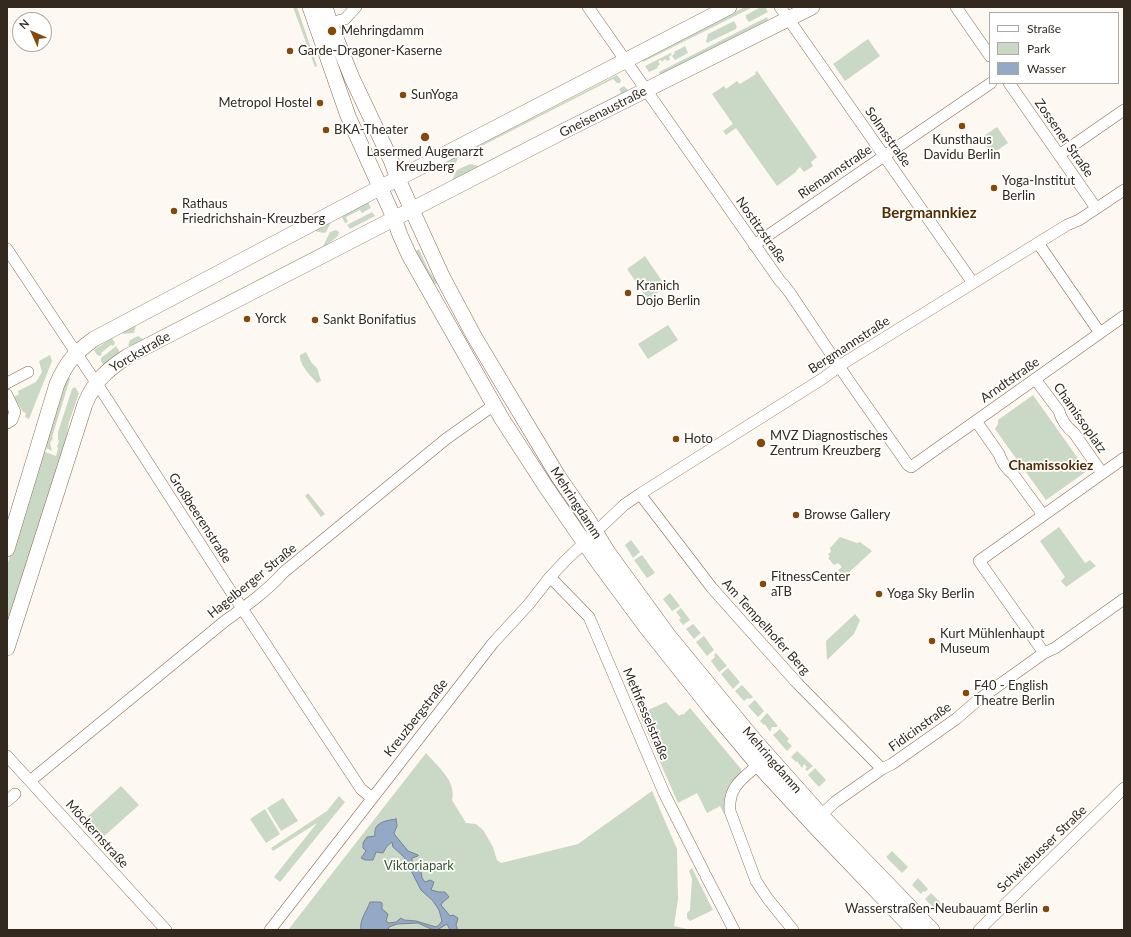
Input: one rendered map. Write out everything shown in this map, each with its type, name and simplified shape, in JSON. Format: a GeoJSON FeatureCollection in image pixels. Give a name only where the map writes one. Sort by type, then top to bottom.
{"type":"FeatureCollection","features":[{"type":"Feature","properties":{"kind":"main road","name":"Mehringdamm"},"geometry":{"type":"LineString","coordinates":[[310,7],[348,116],[364,153],[412,210],[442,276],[474,336],[558,476],[587,518],[590,538],[646,627],[758,765],[817,819],[932,930]]}},
{"type":"Feature","properties":{"kind":"main road","name":"Mehringdamm"},"geometry":{"type":"LineString","coordinates":[[325,7],[352,78],[383,144],[394,218],[407,250],[494,405],[546,487],[648,607],[697,671],[817,819],[914,930]]}},
{"type":"Feature","properties":{"kind":"main road"},"geometry":{"type":"LineString","coordinates":[[7,549],[57,384],[66,366],[76,352],[94,339],[389,183],[729,7]]}},
{"type":"Feature","properties":{"kind":"main road","name":"Gneisenaustraße"},"geometry":{"type":"LineString","coordinates":[[394,218],[646,90],[784,13],[812,7]]}},
{"type":"Feature","properties":{"kind":"main road"},"geometry":{"type":"LineString","coordinates":[[364,153],[383,144]]}},
{"type":"Feature","properties":{"kind":"main road","name":"Yorckstraße"},"geometry":{"type":"LineString","coordinates":[[7,648],[85,404],[96,382],[112,366],[128,356],[394,218]]}},
{"type":"Feature","properties":{"kind":"main road"},"geometry":{"type":"LineString","coordinates":[[407,250],[425,241]]}},
{"type":"Feature","properties":{"kind":"street"},"geometry":{"type":"LineString","coordinates":[[330,23],[345,18],[356,7]]}},
{"type":"Feature","properties":{"kind":"street","name":"Nostitzstraße"},"geometry":{"type":"LineString","coordinates":[[588,7],[754,245],[790,293],[906,462],[911,467]]}},
{"type":"Feature","properties":{"kind":"street"},"geometry":{"type":"LineString","coordinates":[[956,7],[989,55]]}},
{"type":"Feature","properties":{"kind":"street","name":"Solmsstraße"},"geometry":{"type":"LineString","coordinates":[[784,13],[973,283]]}},
{"type":"Feature","properties":{"kind":"street","name":"Riemannstraße"},"geometry":{"type":"LineString","coordinates":[[754,245],[990,84]]}},
{"type":"Feature","properties":{"kind":"street","name":"Zossener Straße"},"geometry":{"type":"LineString","coordinates":[[1010,84],[1096,208]]}},
{"type":"Feature","properties":{"kind":"street"},"geometry":{"type":"LineString","coordinates":[[1059,155],[1124,110]]}},
{"type":"Feature","properties":{"kind":"street","name":"Bergmannstraße"},"geometry":{"type":"LineString","coordinates":[[590,538],[624,505],[640,494],[840,367],[847,361],[1124,190]]}},
{"type":"Feature","properties":{"kind":"street"},"geometry":{"type":"LineString","coordinates":[[1038,243],[1100,333]]}},
{"type":"Feature","properties":{"kind":"street","name":"Großbeerenstraße"},"geometry":{"type":"LineString","coordinates":[[7,249],[64,337],[96,382],[357,783],[372,798]]}},
{"type":"Feature","properties":{"kind":"street","name":"Arndtstraße"},"geometry":{"type":"LineString","coordinates":[[911,467],[1124,316]]}},
{"type":"Feature","properties":{"kind":"street"},"geometry":{"type":"LineString","coordinates":[[7,383],[28,372]]}},
{"type":"Feature","properties":{"kind":"street","name":"Chamissoplatz"},"geometry":{"type":"LineString","coordinates":[[1035,379],[1102,473]]}},
{"type":"Feature","properties":{"kind":"street"},"geometry":{"type":"LineString","coordinates":[[7,395],[15,412],[12,420],[7,423]]}},
{"type":"Feature","properties":{"kind":"street","name":"Hagelberger Straße"},"geometry":{"type":"LineString","coordinates":[[30,781],[190,649],[258,597],[284,572],[446,439],[494,405]]}},
{"type":"Feature","properties":{"kind":"street"},"geometry":{"type":"LineString","coordinates":[[976,421],[1005,465],[1043,516]]}},
{"type":"Feature","properties":{"kind":"street"},"geometry":{"type":"LineString","coordinates":[[1044,653],[979,561],[1124,458]]}},
{"type":"Feature","properties":{"kind":"street","name":"Am Tempelhofer Berg"},"geometry":{"type":"LineString","coordinates":[[640,494],[712,588],[798,684],[882,769]]}},
{"type":"Feature","properties":{"kind":"street","name":"Kreuzbergstraße"},"geometry":{"type":"LineString","coordinates":[[270,930],[493,643],[550,578],[590,538]]}},
{"type":"Feature","properties":{"kind":"street","name":"Methfesselstraße"},"geometry":{"type":"LineString","coordinates":[[550,578],[588,617],[664,793],[734,930]]}},
{"type":"Feature","properties":{"kind":"street","name":"Fidicinstraße"},"geometry":{"type":"LineString","coordinates":[[817,819],[832,805],[882,769],[892,764],[956,719],[974,704],[1044,653],[1055,648],[1124,599]]}},
{"type":"Feature","properties":{"kind":"street","name":"Möckernstraße"},"geometry":{"type":"LineString","coordinates":[[7,756],[166,930]]}},
{"type":"Feature","properties":{"kind":"street"},"geometry":{"type":"LineString","coordinates":[[758,765],[732,791],[730,811],[756,881],[768,899],[793,930]]}},
{"type":"Feature","properties":{"kind":"street","name":"Schwiebusser Straße"},"geometry":{"type":"LineString","coordinates":[[979,930],[1124,788]]}},
{"type":"Feature","properties":{"kind":"green space"},"geometry":{"type":"Polygon","coordinates":[[[293,7],[297,7],[317,66],[315,67],[293,7]]]}},
{"type":"Feature","properties":{"kind":"green space"},"geometry":{"type":"Polygon","coordinates":[[[745,7],[753,7],[643,62],[641,59],[745,7]]]}},
{"type":"Feature","properties":{"kind":"green space"},"geometry":{"type":"Polygon","coordinates":[[[761,7],[765,7],[768,12],[749,22],[746,15],[761,7]]]}},
{"type":"Feature","properties":{"kind":"green space"},"geometry":{"type":"Polygon","coordinates":[[[767,17],[768,20],[660,75],[659,72],[767,17]]]}},
{"type":"Feature","properties":{"kind":"green space"},"geometry":{"type":"Polygon","coordinates":[[[734,21],[737,27],[736,29],[707,43],[706,41],[708,34],[734,21]]]}},
{"type":"Feature","properties":{"kind":"green space"},"geometry":{"type":"Polygon","coordinates":[[[868,39],[880,56],[845,81],[833,64],[868,39]]]}},
{"type":"Feature","properties":{"kind":"green space"},"geometry":{"type":"Polygon","coordinates":[[[685,46],[688,53],[675,60],[672,56],[675,53],[674,52],[685,46]]]}},
{"type":"Feature","properties":{"kind":"green space"},"geometry":{"type":"Polygon","coordinates":[[[671,53],[672,55],[669,56],[670,60],[667,61],[665,59],[662,62],[661,60],[658,61],[660,64],[657,67],[658,68],[649,72],[645,66],[671,53]]]}},
{"type":"Feature","properties":{"kind":"green space"},"geometry":{"type":"Polygon","coordinates":[[[757,71],[817,157],[811,162],[813,166],[804,172],[800,167],[796,172],[777,186],[736,128],[726,135],[723,131],[733,124],[712,94],[724,86],[726,89],[737,81],[740,84],[756,74],[755,72],[757,71]]]}},
{"type":"Feature","properties":{"kind":"green space"},"geometry":{"type":"Polygon","coordinates":[[[617,75],[621,80],[620,83],[617,83],[613,79],[458,158],[453,167],[446,169],[444,168],[446,162],[617,75]]]}},
{"type":"Feature","properties":{"kind":"green space"},"geometry":{"type":"Polygon","coordinates":[[[624,86],[630,92],[451,182],[457,170],[470,164],[478,166],[621,93],[619,89],[624,86]]]}},
{"type":"Feature","properties":{"kind":"green space"},"geometry":{"type":"Polygon","coordinates":[[[997,127],[1008,143],[992,154],[981,138],[997,127]]]}},
{"type":"Feature","properties":{"kind":"green space"},"geometry":{"type":"Polygon","coordinates":[[[368,202],[371,208],[362,213],[360,210],[346,217],[348,222],[345,223],[342,217],[343,215],[368,202]]]}},
{"type":"Feature","properties":{"kind":"green space"},"geometry":{"type":"Polygon","coordinates":[[[372,212],[375,216],[350,229],[347,225],[372,212]]]}},
{"type":"Feature","properties":{"kind":"green space"},"geometry":{"type":"Polygon","coordinates":[[[332,220],[326,232],[315,231],[136,325],[134,333],[122,334],[133,324],[332,220]]]}},
{"type":"Feature","properties":{"kind":"green space"},"geometry":{"type":"Polygon","coordinates":[[[336,230],[339,232],[338,236],[324,247],[131,348],[128,345],[130,340],[138,336],[143,339],[323,246],[330,232],[336,230]]]}},
{"type":"Feature","properties":{"kind":"green space"},"geometry":{"type":"Polygon","coordinates":[[[419,249],[428,269],[438,284],[430,283],[414,252],[419,249]]]}},
{"type":"Feature","properties":{"kind":"green space"},"geometry":{"type":"Polygon","coordinates":[[[645,256],[666,287],[648,299],[627,269],[645,256]]]}},
{"type":"Feature","properties":{"kind":"green space"},"geometry":{"type":"Polygon","coordinates":[[[668,325],[678,340],[648,359],[638,344],[668,325]]]}},
{"type":"Feature","properties":{"kind":"green space"},"geometry":{"type":"Polygon","coordinates":[[[112,338],[115,343],[113,346],[111,345],[101,353],[102,354],[100,356],[97,355],[94,350],[112,338]]]}},
{"type":"Feature","properties":{"kind":"green space"},"geometry":{"type":"Polygon","coordinates":[[[116,346],[121,354],[104,366],[101,358],[116,346]]]}},
{"type":"Feature","properties":{"kind":"green space"},"geometry":{"type":"Polygon","coordinates":[[[306,352],[311,362],[317,368],[321,381],[317,383],[301,363],[300,355],[306,352]]]}},
{"type":"Feature","properties":{"kind":"green space"},"geometry":{"type":"Polygon","coordinates":[[[50,355],[52,361],[29,419],[25,417],[26,413],[23,412],[14,397],[19,394],[18,391],[36,382],[42,372],[39,361],[50,355]]]}},
{"type":"Feature","properties":{"kind":"green space"},"geometry":{"type":"Polygon","coordinates":[[[68,376],[70,379],[52,437],[53,438],[50,443],[52,451],[46,448],[45,452],[56,456],[59,441],[58,432],[72,389],[75,387],[79,393],[69,422],[65,444],[7,631],[7,566],[61,393],[68,376]]]}},
{"type":"Feature","properties":{"kind":"green space"},"geometry":{"type":"Polygon","coordinates":[[[1033,395],[1087,471],[1046,500],[995,429],[998,424],[998,420],[1033,395]]]}},
{"type":"Feature","properties":{"kind":"green space"},"geometry":{"type":"Polygon","coordinates":[[[308,493],[325,514],[321,517],[305,496],[308,493]]]}},
{"type":"Feature","properties":{"kind":"green space"},"geometry":{"type":"Polygon","coordinates":[[[1059,527],[1085,563],[1090,560],[1096,566],[1066,587],[1061,581],[1065,577],[1040,541],[1059,527]]]}},
{"type":"Feature","properties":{"kind":"green space"},"geometry":{"type":"Polygon","coordinates":[[[840,537],[857,543],[860,542],[872,551],[844,577],[838,570],[842,567],[838,563],[834,565],[828,558],[830,557],[828,554],[831,552],[830,548],[840,537]]]}},
{"type":"Feature","properties":{"kind":"green space"},"geometry":{"type":"Polygon","coordinates":[[[631,540],[640,552],[633,558],[625,545],[631,540]]]}},
{"type":"Feature","properties":{"kind":"green space"},"geometry":{"type":"Polygon","coordinates":[[[642,555],[655,573],[647,578],[634,560],[642,555]]]}},
{"type":"Feature","properties":{"kind":"green space"},"geometry":{"type":"Polygon","coordinates":[[[670,593],[680,606],[672,611],[663,599],[670,593]]]}},
{"type":"Feature","properties":{"kind":"green space"},"geometry":{"type":"Polygon","coordinates":[[[681,608],[690,620],[683,625],[679,620],[681,618],[676,612],[681,608]]]}},
{"type":"Feature","properties":{"kind":"green space"},"geometry":{"type":"Polygon","coordinates":[[[855,614],[860,620],[854,634],[827,660],[826,641],[855,614]]]}},
{"type":"Feature","properties":{"kind":"green space"},"geometry":{"type":"Polygon","coordinates":[[[693,624],[701,633],[694,639],[686,629],[693,624]]]}},
{"type":"Feature","properties":{"kind":"green space"},"geometry":{"type":"Polygon","coordinates":[[[704,636],[714,650],[707,656],[696,642],[704,636]]]}},
{"type":"Feature","properties":{"kind":"green space"},"geometry":{"type":"Polygon","coordinates":[[[716,653],[727,666],[719,672],[711,661],[715,657],[714,655],[716,653]]]}},
{"type":"Feature","properties":{"kind":"green space"},"geometry":{"type":"Polygon","coordinates":[[[728,668],[740,682],[733,689],[721,674],[728,668]]]}},
{"type":"Feature","properties":{"kind":"green space"},"geometry":{"type":"Polygon","coordinates":[[[742,685],[753,697],[744,701],[735,691],[742,685]]]}},
{"type":"Feature","properties":{"kind":"green space"},"geometry":{"type":"Polygon","coordinates":[[[755,700],[764,711],[758,717],[748,706],[755,700]]]}},
{"type":"Feature","properties":{"kind":"green space"},"geometry":{"type":"Polygon","coordinates":[[[666,702],[679,716],[682,714],[683,715],[690,708],[741,769],[741,772],[733,781],[726,796],[726,813],[724,814],[720,806],[707,813],[697,793],[678,803],[639,714],[666,702]]]}},
{"type":"Feature","properties":{"kind":"green space"},"geometry":{"type":"Polygon","coordinates":[[[767,713],[778,726],[772,727],[770,732],[765,724],[764,725],[760,721],[767,713]]]}},
{"type":"Feature","properties":{"kind":"green space"},"geometry":{"type":"Polygon","coordinates":[[[780,729],[789,739],[787,741],[792,746],[787,751],[773,735],[780,729]]]}},
{"type":"Feature","properties":{"kind":"green space"},"geometry":{"type":"Polygon","coordinates":[[[797,751],[813,766],[807,771],[805,769],[807,767],[804,764],[802,768],[797,761],[796,762],[791,757],[797,751]]]}},
{"type":"Feature","properties":{"kind":"green space","name":"Viktoriapark"},"geometry":{"type":"Polygon","coordinates":[[[426,753],[449,780],[452,786],[452,800],[466,823],[476,824],[483,830],[493,847],[497,860],[501,863],[578,844],[652,791],[677,849],[678,899],[674,926],[692,930],[288,930],[426,753]]]}},
{"type":"Feature","properties":{"kind":"green space"},"geometry":{"type":"Polygon","coordinates":[[[815,768],[826,780],[819,787],[808,775],[815,768]]]}},
{"type":"Feature","properties":{"kind":"green space"},"geometry":{"type":"Polygon","coordinates":[[[121,786],[139,805],[102,838],[85,819],[121,786]]]}},
{"type":"Feature","properties":{"kind":"green space"},"geometry":{"type":"Polygon","coordinates":[[[339,796],[345,802],[280,882],[274,877],[317,823],[273,851],[271,848],[327,811],[339,796]]]}},
{"type":"Feature","properties":{"kind":"green space"},"geometry":{"type":"Polygon","coordinates":[[[283,798],[298,821],[281,831],[267,808],[283,798]]]}},
{"type":"Feature","properties":{"kind":"green space"},"geometry":{"type":"Polygon","coordinates":[[[265,809],[280,834],[266,843],[250,819],[265,809]]]}},
{"type":"Feature","properties":{"kind":"green space"},"geometry":{"type":"Polygon","coordinates":[[[892,851],[908,867],[902,873],[886,857],[892,851]]]}},
{"type":"Feature","properties":{"kind":"green space"},"geometry":{"type":"Polygon","coordinates":[[[692,868],[713,910],[690,921],[687,918],[687,913],[690,910],[692,879],[689,871],[692,868]]]}},
{"type":"Feature","properties":{"kind":"green space"},"geometry":{"type":"Polygon","coordinates":[[[918,878],[928,889],[925,892],[923,891],[921,894],[912,885],[918,878]]]}},
{"type":"Feature","properties":{"kind":"green space"},"geometry":{"type":"Polygon","coordinates":[[[931,893],[941,903],[935,909],[925,899],[931,893]]]}},
{"type":"Feature","properties":{"kind":"water"},"geometry":{"type":"Polygon","coordinates":[[[396,819],[397,826],[394,833],[395,835],[408,851],[418,855],[412,858],[412,861],[421,872],[422,878],[425,882],[430,880],[434,882],[431,890],[445,892],[449,897],[441,905],[450,916],[453,915],[458,918],[456,925],[458,930],[450,930],[447,924],[437,930],[418,923],[397,924],[389,927],[388,930],[361,930],[362,919],[370,902],[382,903],[382,909],[388,914],[386,921],[389,923],[396,922],[401,918],[436,927],[442,921],[439,910],[433,901],[421,890],[404,857],[393,847],[392,842],[387,846],[383,853],[376,852],[373,860],[365,860],[361,858],[366,851],[363,848],[363,843],[367,837],[375,836],[376,828],[381,823],[396,819]]]}},
{"type":"Feature","properties":{"kind":"place","name":"Mehringdamm"},"geometry":{"type":"Point","coordinates":[332,31]}},
{"type":"Feature","properties":{"kind":"place","name":"Garde-Dragoner-Kaserne"},"geometry":{"type":"Point","coordinates":[290,51]}},
{"type":"Feature","properties":{"kind":"place","name":"SunYoga"},"geometry":{"type":"Point","coordinates":[403,95]}},
{"type":"Feature","properties":{"kind":"place","name":"Metropol Hostel"},"geometry":{"type":"Point","coordinates":[320,103]}},
{"type":"Feature","properties":{"kind":"place","name":"Kunsthaus Davidu Berlin"},"geometry":{"type":"Point","coordinates":[962,126]}},
{"type":"Feature","properties":{"kind":"place","name":"BKA-Theater"},"geometry":{"type":"Point","coordinates":[326,130]}},
{"type":"Feature","properties":{"kind":"place","name":"Lasermed Augenarzt Kreuzberg"},"geometry":{"type":"Point","coordinates":[425,137]}},
{"type":"Feature","properties":{"kind":"place","name":"Yoga-Institut Berlin"},"geometry":{"type":"Point","coordinates":[994,188]}},
{"type":"Feature","properties":{"kind":"place","name":"Rathaus Friedrichshain-Kreuzberg"},"geometry":{"type":"Point","coordinates":[174,211]}},
{"type":"Feature","properties":{"kind":"place","name":"Kranich Dojo Berlin"},"geometry":{"type":"Point","coordinates":[628,293]}},
{"type":"Feature","properties":{"kind":"place","name":"Yorck"},"geometry":{"type":"Point","coordinates":[247,319]}},
{"type":"Feature","properties":{"kind":"place","name":"Sankt Bonifatius"},"geometry":{"type":"Point","coordinates":[315,320]}},
{"type":"Feature","properties":{"kind":"place","name":"Hoto"},"geometry":{"type":"Point","coordinates":[676,439]}},
{"type":"Feature","properties":{"kind":"place","name":"MVZ Diagnostisches Zentrum Kreuzberg"},"geometry":{"type":"Point","coordinates":[761,443]}},
{"type":"Feature","properties":{"kind":"place","name":"Browse Gallery"},"geometry":{"type":"Point","coordinates":[796,515]}},
{"type":"Feature","properties":{"kind":"place","name":"FitnessCenter aTB"},"geometry":{"type":"Point","coordinates":[763,584]}},
{"type":"Feature","properties":{"kind":"place","name":"Yoga Sky Berlin"},"geometry":{"type":"Point","coordinates":[879,594]}},
{"type":"Feature","properties":{"kind":"place","name":"Kurt Mühlenhaupt Museum"},"geometry":{"type":"Point","coordinates":[932,641]}},
{"type":"Feature","properties":{"kind":"place","name":"F40 - English Theatre Berlin"},"geometry":{"type":"Point","coordinates":[966,693]}},
{"type":"Feature","properties":{"kind":"place","name":"Wasserstraßen-Neubauamt Berlin"},"geometry":{"type":"Point","coordinates":[1046,909]}},
{"type":"Feature","properties":{"kind":"district","name":"Bergmannkiez"},"geometry":{"type":"Point","coordinates":[929,213]}},
{"type":"Feature","properties":{"kind":"district","name":"Chamissokiez"},"geometry":{"type":"Point","coordinates":[1051,465]}}]}
